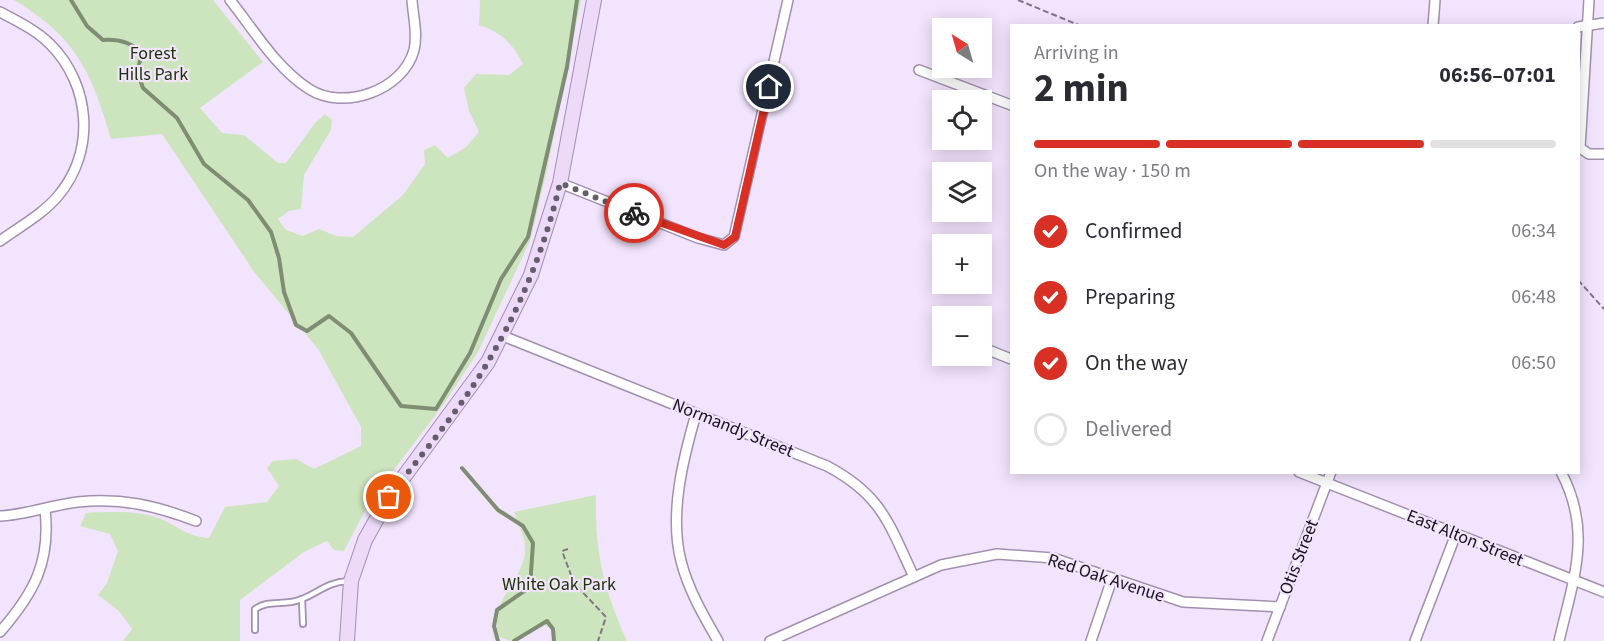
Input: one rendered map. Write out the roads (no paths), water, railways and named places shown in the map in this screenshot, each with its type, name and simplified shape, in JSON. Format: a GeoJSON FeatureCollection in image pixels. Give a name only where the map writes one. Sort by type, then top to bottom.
{"type":"FeatureCollection","features":[{"type":"Feature","properties":{"kind":"street"},"geometry":{"type":"LineString","coordinates":[[230,0],[293,78],[319,94],[345,99],[354,99],[376,90],[405,68],[415,47],[412,0]]}},
{"type":"Feature","properties":{"kind":"street"},"geometry":{"type":"LineString","coordinates":[[346,641],[351,581],[365,540],[389,497],[464,398],[503,336],[531,275],[560,183],[594,0]]}},
{"type":"Feature","properties":{"kind":"street"},"geometry":{"type":"LineString","coordinates":[[560,183],[698,238],[724,245],[735,237],[788,0]]}},
{"type":"Feature","properties":{"kind":"street"},"geometry":{"type":"LineString","coordinates":[[1432,24],[1435,0]]}},
{"type":"Feature","properties":{"kind":"street"},"geometry":{"type":"LineString","coordinates":[[1589,0],[1582,26],[1580,148],[1589,154],[1604,154]]}},
{"type":"Feature","properties":{"kind":"street"},"geometry":{"type":"LineString","coordinates":[[0,12],[41,36],[62,58],[80,94],[84,128],[80,156],[63,189],[52,202],[0,242]]}},
{"type":"Feature","properties":{"kind":"street"},"geometry":{"type":"LineString","coordinates":[[1582,26],[1604,23]]}},
{"type":"Feature","properties":{"kind":"street"},"geometry":{"type":"LineString","coordinates":[[919,70],[1010,105]]}},
{"type":"Feature","properties":{"kind":"street","name":"Normandy Street"},"geometry":{"type":"LineString","coordinates":[[503,336],[827,466],[857,483],[875,501],[914,577]]}},
{"type":"Feature","properties":{"kind":"street"},"geometry":{"type":"LineString","coordinates":[[992,351],[1010,359]]}},
{"type":"Feature","properties":{"kind":"street"},"geometry":{"type":"LineString","coordinates":[[696,414],[677,505],[676,534],[688,580],[717,641]]}},
{"type":"Feature","properties":{"kind":"street","name":"East Alton Street"},"geometry":{"type":"LineString","coordinates":[[1304,474],[1604,592]]}},
{"type":"Feature","properties":{"kind":"street","name":"Otis Street"},"geometry":{"type":"LineString","coordinates":[[1267,641],[1330,474]]}},
{"type":"Feature","properties":{"kind":"street"},"geometry":{"type":"LineString","coordinates":[[1559,641],[1580,541],[1574,500],[1562,474]]}},
{"type":"Feature","properties":{"kind":"street"},"geometry":{"type":"LineString","coordinates":[[0,516],[79,501],[127,501],[196,521]]}},
{"type":"Feature","properties":{"kind":"street"},"geometry":{"type":"LineString","coordinates":[[0,632],[24,602],[41,569],[46,550],[45,509]]}},
{"type":"Feature","properties":{"kind":"street"},"geometry":{"type":"LineString","coordinates":[[1415,641],[1456,534]]}},
{"type":"Feature","properties":{"kind":"street","name":"Red Oak Avenue"},"geometry":{"type":"LineString","coordinates":[[770,641],[941,565],[997,554],[1053,558],[1183,602],[1280,607]]}},
{"type":"Feature","properties":{"kind":"street"},"geometry":{"type":"LineString","coordinates":[[1091,641],[1112,579]]}},
{"type":"Feature","properties":{"kind":"lane"},"geometry":{"type":"LineString","coordinates":[[255,630],[255,609],[264,603],[302,599],[332,582],[351,581]]}},
{"type":"Feature","properties":{"kind":"lane"},"geometry":{"type":"LineString","coordinates":[[302,599],[303,624]]}},
{"type":"Feature","properties":{"kind":"waterway"},"geometry":{"type":"LineString","coordinates":[[71,0],[87,26],[103,40],[124,42],[142,54],[137,71],[143,88],[177,118],[204,164],[248,200],[271,232],[279,258],[284,292],[296,325],[307,331],[329,316],[351,333],[401,406],[436,409],[470,353],[501,279],[528,237],[567,67],[577,0]]}},
{"type":"Feature","properties":{"kind":"waterway"},"geometry":{"type":"LineString","coordinates":[[462,468],[498,510],[523,526],[533,543],[530,587],[497,610],[494,626],[498,641]]}},
{"type":"Feature","properties":{"kind":"waterway"},"geometry":{"type":"LineString","coordinates":[[514,641],[547,621],[553,629],[554,641]]}},
{"type":"Feature","properties":{"kind":"park label","name":"Forest Hills Park"},"geometry":{"type":"Point","coordinates":[153,63]}},
{"type":"Feature","properties":{"kind":"park label","name":"White Oak Park"},"geometry":{"type":"Point","coordinates":[559,584]}}]}
